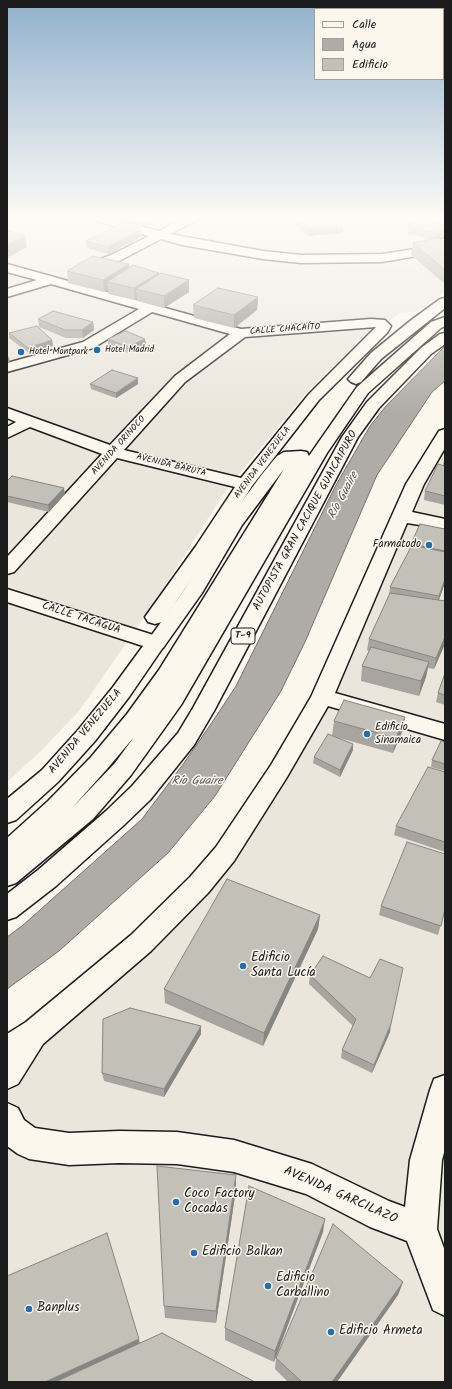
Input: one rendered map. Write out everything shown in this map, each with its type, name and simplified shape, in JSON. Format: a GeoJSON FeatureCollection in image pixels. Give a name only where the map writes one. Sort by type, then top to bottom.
{"type":"FeatureCollection","features":[{"type":"Feature","properties":{"kind":"main road"},"geometry":{"type":"LineString","coordinates":[[7,293],[44,283]]}},
{"type":"Feature","properties":{"kind":"main road","name":"CALLE CHACAÍTO"},"geometry":{"type":"LineString","coordinates":[[58,283],[241,333],[380,323]]}},
{"type":"Feature","properties":{"kind":"main road"},"geometry":{"type":"LineString","coordinates":[[342,394],[376,356],[445,302]]}},
{"type":"Feature","properties":{"kind":"main road"},"geometry":{"type":"LineString","coordinates":[[7,368],[88,345],[150,308]]}},
{"type":"Feature","properties":{"kind":"main road"},"geometry":{"type":"LineString","coordinates":[[7,875],[84,812],[123,769],[173,700],[319,452],[362,390],[436,325],[445,321]]}},
{"type":"Feature","properties":{"kind":"main road","name":"AVENIDA VENEZUELA"},"geometry":{"type":"LineString","coordinates":[[155,617],[204,548],[244,484],[314,397],[382,330],[384,326],[380,323]]}},
{"type":"Feature","properties":{"kind":"main road","name":"AVENIDA ORINOCO"},"geometry":{"type":"LineString","coordinates":[[7,568],[180,379],[241,333]]}},
{"type":"Feature","properties":{"kind":"main road","name":"AUTOPISTA GRAN CACIQUE GUAICAIPURO"},"geometry":{"type":"LineString","coordinates":[[7,909],[47,878],[141,794],[186,739],[203,711],[350,437],[373,404],[426,351],[445,337]]}},
{"type":"Feature","properties":{"kind":"main road","name":"AVENIDA BARUTA"},"geometry":{"type":"LineString","coordinates":[[7,413],[30,420],[113,452],[244,484]]}},
{"type":"Feature","properties":{"kind":"main road"},"geometry":{"type":"LineString","coordinates":[[7,433],[30,420]]}},
{"type":"Feature","properties":{"kind":"main road"},"geometry":{"type":"LineString","coordinates":[[7,853],[57,808],[99,763],[135,720],[167,675],[304,450],[321,425]]}},
{"type":"Feature","properties":{"kind":"main road"},"geometry":{"type":"LineString","coordinates":[[7,1050],[36,1032],[141,943],[199,885],[225,854],[279,771],[322,697],[415,484],[445,434]]}},
{"type":"Feature","properties":{"kind":"main road","name":"AVENIDA VENEZUELA"},"geometry":{"type":"LineString","coordinates":[[7,813],[50,776],[87,735],[121,692],[192,592],[234,524],[269,477],[283,460],[304,450]]}},
{"type":"Feature","properties":{"kind":"main road"},"geometry":{"type":"LineString","coordinates":[[401,516],[445,524]]}},
{"type":"Feature","properties":{"kind":"main road","name":"CALLE TACAGUA"},"geometry":{"type":"LineString","coordinates":[[7,594],[156,642]]}},
{"type":"Feature","properties":{"kind":"main road"},"geometry":{"type":"LineString","coordinates":[[322,697],[445,732]]}},
{"type":"Feature","properties":{"kind":"main road"},"geometry":{"type":"LineString","coordinates":[[7,1074],[36,1032]]}},
{"type":"Feature","properties":{"kind":"main road"},"geometry":{"type":"LineString","coordinates":[[445,1090],[426,1160],[420,1229],[445,1298]]}},
{"type":"Feature","properties":{"kind":"main road","name":"AVENIDA GARCILAZO"},"geometry":{"type":"LineString","coordinates":[[7,1119],[14,1131],[29,1143],[69,1149],[119,1147],[178,1148],[234,1156],[312,1180],[382,1215],[411,1227],[420,1229]]}},
{"type":"Feature","properties":{"kind":"shaded area"},"geometry":{"type":"Polygon","coordinates":[[[7,283],[445,283],[445,292],[416,312],[400,313],[326,372],[303,397],[227,489],[148,612],[79,711],[40,752],[7,782],[7,283]]]}},
{"type":"Feature","properties":{"kind":"shaded area"},"geometry":{"type":"Polygon","coordinates":[[[445,435],[445,1382],[7,1382],[7,1047],[96,990],[258,806],[445,435]]]}},
{"type":"Feature","properties":{"kind":"water","name":"Río Guaire"},"geometry":{"type":"Polygon","coordinates":[[[445,346],[445,381],[432,392],[377,475],[305,642],[281,691],[215,796],[168,853],[59,951],[7,989],[7,937],[22,926],[142,819],[184,763],[236,686],[336,485],[370,426],[386,406],[445,346]]]}},
{"type":"Feature","properties":{"kind":"building"},"geometry":{"type":"Polygon","coordinates":[[[111,283],[143,283],[134,288],[111,283]]]}},
{"type":"Feature","properties":{"kind":"building"},"geometry":{"type":"Polygon","coordinates":[[[146,283],[185,283],[164,296],[136,289],[146,283]]]}},
{"type":"Feature","properties":{"kind":"building"},"geometry":{"type":"Polygon","coordinates":[[[218,288],[258,297],[234,315],[193,305],[218,288]]]}},
{"type":"Feature","properties":{"kind":"building"},"geometry":{"type":"Polygon","coordinates":[[[53,311],[93,322],[82,330],[65,330],[38,319],[53,311]]]}},
{"type":"Feature","properties":{"kind":"building"},"geometry":{"type":"Polygon","coordinates":[[[37,326],[52,340],[28,348],[9,333],[37,326]]]}},
{"type":"Feature","properties":{"kind":"building"},"geometry":{"type":"Polygon","coordinates":[[[126,331],[145,339],[128,347],[108,339],[126,331]]]}},
{"type":"Feature","properties":{"kind":"building"},"geometry":{"type":"Polygon","coordinates":[[[112,370],[138,378],[116,393],[90,384],[112,370]]]}},
{"type":"Feature","properties":{"kind":"building"},"geometry":{"type":"Polygon","coordinates":[[[438,464],[445,466],[445,496],[425,491],[438,464]]]}},
{"type":"Feature","properties":{"kind":"building"},"geometry":{"type":"Polygon","coordinates":[[[12,476],[64,488],[48,505],[7,496],[7,481],[12,476]]]}},
{"type":"Feature","properties":{"kind":"building"},"geometry":{"type":"Polygon","coordinates":[[[420,524],[445,529],[445,551],[411,544],[420,524]]]}},
{"type":"Feature","properties":{"kind":"building"},"geometry":{"type":"Polygon","coordinates":[[[412,545],[445,552],[445,579],[439,596],[390,587],[412,545]]]}},
{"type":"Feature","properties":{"kind":"building"},"geometry":{"type":"Polygon","coordinates":[[[390,593],[445,601],[445,637],[436,658],[369,639],[390,593]]]}},
{"type":"Feature","properties":{"kind":"building"},"geometry":{"type":"Polygon","coordinates":[[[371,647],[429,662],[421,681],[362,666],[371,647]]]}},
{"type":"Feature","properties":{"kind":"building"},"geometry":{"type":"Polygon","coordinates":[[[445,673],[445,695],[438,693],[445,673]]]}},
{"type":"Feature","properties":{"kind":"building"},"geometry":{"type":"Polygon","coordinates":[[[344,700],[405,717],[396,738],[334,721],[344,700]]]}},
{"type":"Feature","properties":{"kind":"building"},"geometry":{"type":"Polygon","coordinates":[[[328,734],[353,744],[340,770],[314,757],[328,734]]]}},
{"type":"Feature","properties":{"kind":"building"},"geometry":{"type":"Polygon","coordinates":[[[441,741],[445,742],[445,764],[432,760],[441,741]]]}},
{"type":"Feature","properties":{"kind":"building"},"geometry":{"type":"Polygon","coordinates":[[[428,767],[445,772],[445,842],[396,826],[428,767]]]}},
{"type":"Feature","properties":{"kind":"building"},"geometry":{"type":"Polygon","coordinates":[[[407,842],[445,854],[445,909],[441,926],[381,906],[407,842]]]}},
{"type":"Feature","properties":{"kind":"building","name":"Edificio Santa Lucía"},"geometry":{"type":"Polygon","coordinates":[[[227,879],[320,915],[264,1033],[164,989],[227,879]]]}},
{"type":"Feature","properties":{"kind":"building"},"geometry":{"type":"Polygon","coordinates":[[[323,956],[370,978],[380,959],[403,968],[391,1024],[374,1065],[342,1050],[356,1019],[310,975],[323,956]]]}},
{"type":"Feature","properties":{"kind":"building"},"geometry":{"type":"Polygon","coordinates":[[[130,1008],[201,1026],[164,1089],[102,1073],[103,1019],[130,1008]]]}},
{"type":"Feature","properties":{"kind":"building","name":"Edificio Balkan"},"geometry":{"type":"Polygon","coordinates":[[[157,1166],[236,1175],[216,1311],[164,1306],[157,1166]]]}},
{"type":"Feature","properties":{"kind":"building","name":"Edificio Carballino"},"geometry":{"type":"Polygon","coordinates":[[[249,1186],[325,1219],[275,1351],[225,1328],[249,1186]]]}},
{"type":"Feature","properties":{"kind":"building","name":"Edificio Armeta"},"geometry":{"type":"Polygon","coordinates":[[[333,1224],[403,1282],[332,1382],[302,1382],[276,1358],[333,1224]]]}},
{"type":"Feature","properties":{"kind":"building"},"geometry":{"type":"Polygon","coordinates":[[[107,1233],[139,1339],[45,1382],[7,1382],[7,1276],[107,1233]]]}},
{"type":"Feature","properties":{"kind":"building"},"geometry":{"type":"Polygon","coordinates":[[[162,1333],[255,1382],[55,1382],[162,1333]]]}},
{"type":"Feature","properties":{"kind":"place","name":"Hotel Madrid"},"geometry":{"type":"Point","coordinates":[97,350]}},
{"type":"Feature","properties":{"kind":"place","name":"Hotel Montpark"},"geometry":{"type":"Point","coordinates":[21,352]}},
{"type":"Feature","properties":{"kind":"place","name":"Farmatodo"},"geometry":{"type":"Point","coordinates":[429,545]}},
{"type":"Feature","properties":{"kind":"place","name":"Edificio Sinamaica"},"geometry":{"type":"Point","coordinates":[367,734]}},
{"type":"Feature","properties":{"kind":"place","name":"Edificio Santa Lucía"},"geometry":{"type":"Point","coordinates":[243,966]}},
{"type":"Feature","properties":{"kind":"place","name":"Coco Factory Cocadas"},"geometry":{"type":"Point","coordinates":[176,1202]}},
{"type":"Feature","properties":{"kind":"place","name":"Edificio Balkan"},"geometry":{"type":"Point","coordinates":[194,1253]}},
{"type":"Feature","properties":{"kind":"place","name":"Edificio Carballino"},"geometry":{"type":"Point","coordinates":[268,1286]}},
{"type":"Feature","properties":{"kind":"place","name":"Banplus"},"geometry":{"type":"Point","coordinates":[29,1309]}},
{"type":"Feature","properties":{"kind":"place","name":"Edificio Armeta"},"geometry":{"type":"Point","coordinates":[331,1332]}}]}
